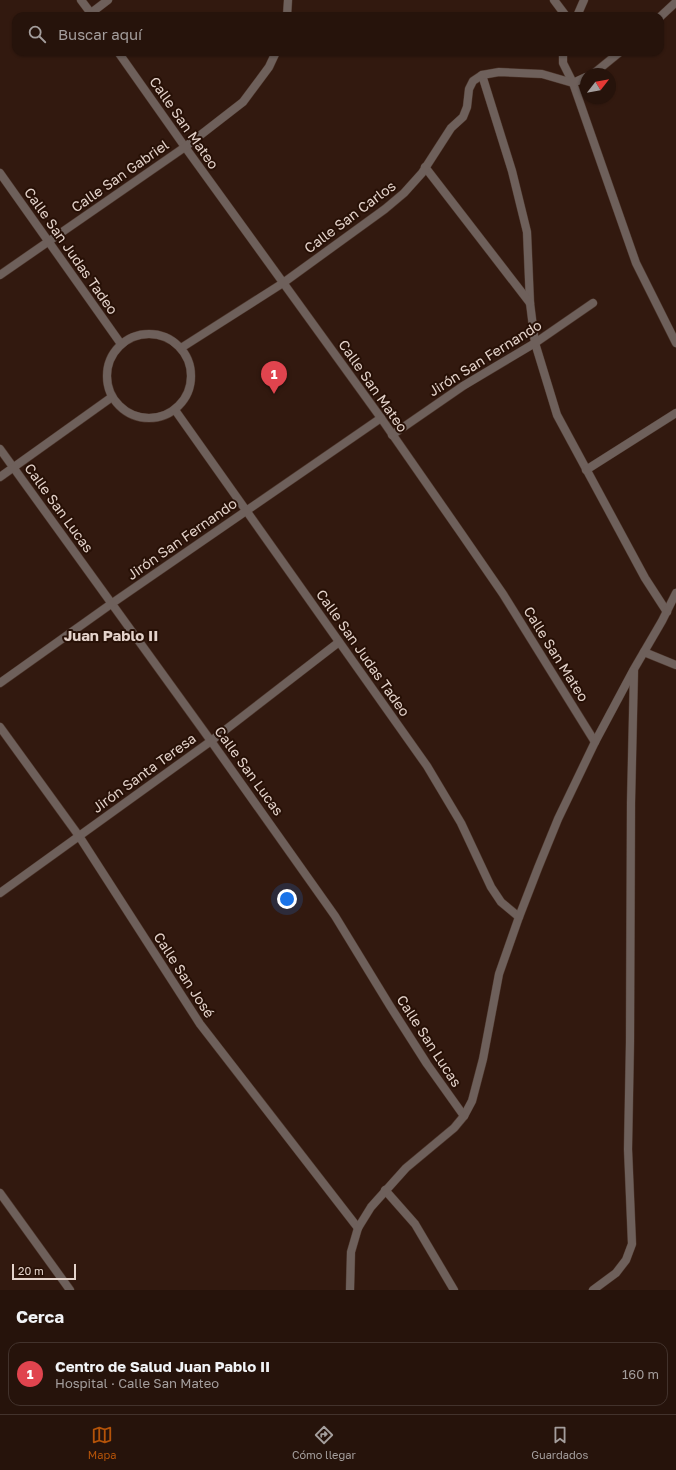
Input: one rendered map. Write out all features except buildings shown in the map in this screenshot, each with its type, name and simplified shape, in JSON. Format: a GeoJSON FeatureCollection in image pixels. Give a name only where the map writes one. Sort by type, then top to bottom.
{"type":"FeatureCollection","features":[{"type":"Feature","properties":{"kind":"street"},"geometry":{"type":"LineString","coordinates":[[81,0],[90,12]]}},
{"type":"Feature","properties":{"kind":"street"},"geometry":{"type":"LineString","coordinates":[[95,12],[108,0]]}},
{"type":"Feature","properties":{"kind":"street"},"geometry":{"type":"LineString","coordinates":[[287,12],[288,0]]}},
{"type":"Feature","properties":{"kind":"street"},"geometry":{"type":"LineString","coordinates":[[554,0],[563,12]]}},
{"type":"Feature","properties":{"kind":"street"},"geometry":{"type":"LineString","coordinates":[[579,12],[584,0]]}},
{"type":"Feature","properties":{"kind":"street"},"geometry":{"type":"LineString","coordinates":[[664,13],[676,2]]}},
{"type":"Feature","properties":{"kind":"street","name":"Calle San Mateo"},"geometry":{"type":"LineString","coordinates":[[121,56],[381,418],[503,594],[595,742]]}},
{"type":"Feature","properties":{"kind":"street","name":"Calle San Gabriel"},"geometry":{"type":"LineString","coordinates":[[0,275],[185,147],[243,102],[269,67],[274,56]]}},
{"type":"Feature","properties":{"kind":"street"},"geometry":{"type":"LineString","coordinates":[[563,56],[563,63],[573,83],[636,263],[676,343]]}},
{"type":"Feature","properties":{"kind":"street"},"geometry":{"type":"LineString","coordinates":[[600,68],[615,56]]}},
{"type":"Feature","properties":{"kind":"street"},"geometry":{"type":"LineString","coordinates":[[580,80],[573,83],[542,74],[499,72],[482,75],[512,171],[527,232],[530,303],[536,343],[557,415],[645,578],[666,612]]}},
{"type":"Feature","properties":{"kind":"street","name":"Calle San Carlos"},"geometry":{"type":"LineString","coordinates":[[181,348],[283,283],[386,209],[404,193],[425,167],[451,128],[463,117],[467,107],[469,90],[473,81],[482,75]]}},
{"type":"Feature","properties":{"kind":"street"},"geometry":{"type":"LineString","coordinates":[[425,167],[530,303]]}},
{"type":"Feature","properties":{"kind":"street","name":"Calle San Judas Tadeo"},"geometry":{"type":"LineString","coordinates":[[0,173],[121,344]]}},
{"type":"Feature","properties":{"kind":"street","name":"Jirón San Fernando"},"geometry":{"type":"LineString","coordinates":[[392,435],[463,386],[536,343],[593,303]]}},
{"type":"Feature","properties":{"kind":"street"},"geometry":{"type":"LineString","coordinates":[[152,334],[168,338],[181,348],[190,363],[191,380],[186,397],[175,410],[162,417],[148,419],[133,416],[121,408],[112,397],[107,383],[107,369],[112,355],[121,344],[135,336],[152,334]]}},
{"type":"Feature","properties":{"kind":"street"},"geometry":{"type":"LineString","coordinates":[[0,477],[112,397]]}},
{"type":"Feature","properties":{"kind":"street","name":"Calle San Judas Tadeo"},"geometry":{"type":"LineString","coordinates":[[175,410],[427,766],[461,823],[490,887],[501,902],[519,917]]}},
{"type":"Feature","properties":{"kind":"street"},"geometry":{"type":"LineString","coordinates":[[586,470],[676,413]]}},
{"type":"Feature","properties":{"kind":"street","name":"Jirón San Fernando"},"geometry":{"type":"LineString","coordinates":[[0,683],[111,604],[381,418]]}},
{"type":"Feature","properties":{"kind":"street","name":"Calle San Lucas"},"geometry":{"type":"LineString","coordinates":[[0,449],[211,740],[335,916],[427,1064],[464,1116]]}},
{"type":"Feature","properties":{"kind":"street"},"geometry":{"type":"LineString","coordinates":[[350,1290],[351,1252],[358,1228],[371,1207],[406,1168],[449,1133],[464,1116],[472,1101],[483,1058],[499,974],[519,917],[558,819],[595,742],[676,593]]}},
{"type":"Feature","properties":{"kind":"street","name":"Jirón Santa Teresa"},"geometry":{"type":"LineString","coordinates":[[0,893],[211,740],[339,642]]}},
{"type":"Feature","properties":{"kind":"street"},"geometry":{"type":"LineString","coordinates":[[644,652],[676,665]]}},
{"type":"Feature","properties":{"kind":"street"},"geometry":{"type":"LineString","coordinates":[[593,1290],[616,1273],[626,1260],[632,1244],[628,1149],[631,803],[634,669]]}},
{"type":"Feature","properties":{"kind":"street","name":"Calle San José"},"geometry":{"type":"LineString","coordinates":[[0,727],[79,836],[200,1024],[358,1228]]}},
{"type":"Feature","properties":{"kind":"street"},"geometry":{"type":"LineString","coordinates":[[385,1190],[416,1224],[454,1290]]}},
{"type":"Feature","properties":{"kind":"street"},"geometry":{"type":"LineString","coordinates":[[0,1193],[70,1290]]}},
{"type":"Feature","properties":{"kind":"place","name":"Centro de Salud Juan Pablo II"},"geometry":{"type":"Point","coordinates":[274,394]}},
{"type":"Feature","properties":{"kind":"district","name":"Juan Pablo II"},"geometry":{"type":"Point","coordinates":[111,636]}}]}
